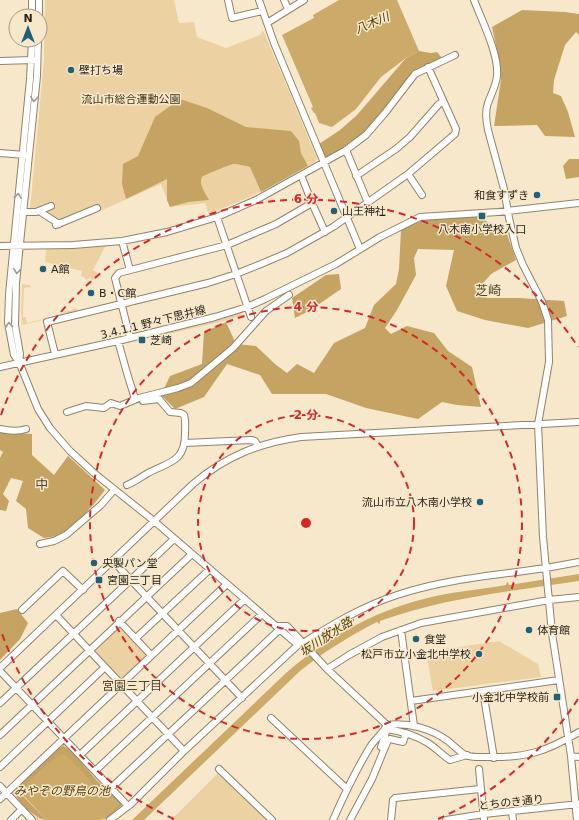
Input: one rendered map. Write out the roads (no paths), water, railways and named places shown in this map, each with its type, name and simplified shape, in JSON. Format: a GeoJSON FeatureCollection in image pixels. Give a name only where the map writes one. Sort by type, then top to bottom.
{"type":"FeatureCollection","features":[{"type":"Feature","properties":{"kind":"street"},"geometry":{"type":"LineString","coordinates":[[228,0],[232,18],[262,11]]}},
{"type":"Feature","properties":{"kind":"street"},"geometry":{"type":"LineString","coordinates":[[259,0],[274,43],[360,249]]}},
{"type":"Feature","properties":{"kind":"street"},"geometry":{"type":"LineString","coordinates":[[284,0],[288,9]]}},
{"type":"Feature","properties":{"kind":"street"},"geometry":{"type":"LineString","coordinates":[[267,23],[304,0]]}},
{"type":"Feature","properties":{"kind":"street"},"geometry":{"type":"LineString","coordinates":[[474,0],[496,61],[496,81],[488,103],[486,122],[504,189],[507,211],[519,257],[542,302],[548,320],[549,362],[538,424],[543,537],[559,680],[577,805],[577,820]]}},
{"type":"Feature","properties":{"kind":"street"},"geometry":{"type":"LineString","coordinates":[[33,48],[35,60]]}},
{"type":"Feature","properties":{"kind":"street"},"geometry":{"type":"LineString","coordinates":[[37,48],[13,246],[9,294],[8,323],[14,355],[19,362],[33,398],[50,428],[70,451],[298,645],[184,751],[128,806],[110,820]]}},
{"type":"Feature","properties":{"kind":"street"},"geometry":{"type":"LineString","coordinates":[[0,246],[73,245],[122,241],[167,232],[217,217],[256,200],[346,150],[366,135],[415,74],[455,55]]}},
{"type":"Feature","properties":{"kind":"street"},"geometry":{"type":"LineString","coordinates":[[0,60],[35,60]]}},
{"type":"Feature","properties":{"kind":"street"},"geometry":{"type":"LineString","coordinates":[[55,354],[47,322],[179,290],[236,274],[287,253],[325,232],[408,174],[454,134],[456,129],[428,67]]}},
{"type":"Feature","properties":{"kind":"street"},"geometry":{"type":"LineString","coordinates":[[356,176],[396,149],[410,137],[439,104],[443,102]]}},
{"type":"Feature","properties":{"kind":"street"},"geometry":{"type":"LineString","coordinates":[[346,150],[368,203]]}},
{"type":"Feature","properties":{"kind":"street"},"geometry":{"type":"LineString","coordinates":[[0,153],[25,156]]}},
{"type":"Feature","properties":{"kind":"street"},"geometry":{"type":"LineString","coordinates":[[19,362],[20,354],[15,325],[15,310],[23,212],[25,156]]}},
{"type":"Feature","properties":{"kind":"street"},"geometry":{"type":"LineString","coordinates":[[408,174],[422,195]]}},
{"type":"Feature","properties":{"kind":"street"},"geometry":{"type":"LineString","coordinates":[[301,175],[325,232]]}},
{"type":"Feature","properties":{"kind":"street"},"geometry":{"type":"LineString","coordinates":[[130,338],[115,278],[118,273],[227,245],[276,224],[312,203]]}},
{"type":"Feature","properties":{"kind":"street","name":"3.4.1.1 野々下思井線"},"geometry":{"type":"LineString","coordinates":[[0,367],[118,341],[215,317],[247,307],[265,300],[336,264],[360,249],[420,217],[507,211],[579,203]]}},
{"type":"Feature","properties":{"kind":"street"},"geometry":{"type":"LineString","coordinates":[[23,212],[39,211],[51,206]]}},
{"type":"Feature","properties":{"kind":"street"},"geometry":{"type":"LineString","coordinates":[[39,211],[58,224],[97,208]]}},
{"type":"Feature","properties":{"kind":"street"},"geometry":{"type":"LineString","coordinates":[[217,217],[251,317]]}},
{"type":"Feature","properties":{"kind":"street"},"geometry":{"type":"LineString","coordinates":[[122,241],[130,270]]}},
{"type":"Feature","properties":{"kind":"street"},"geometry":{"type":"LineString","coordinates":[[67,412],[86,406],[104,408],[111,403],[120,406],[137,398],[185,386],[196,380],[233,348],[266,311],[289,295]]}},
{"type":"Feature","properties":{"kind":"street"},"geometry":{"type":"LineString","coordinates":[[118,341],[126,373],[137,398],[141,401],[159,399],[170,412],[181,413],[184,415],[185,427],[185,443],[183,452],[165,466],[148,473],[139,480],[127,485]]}},
{"type":"Feature","properties":{"kind":"street"},"geometry":{"type":"LineString","coordinates":[[128,806],[16,688],[0,669],[193,484],[229,458],[258,446],[301,436],[579,422]]}},
{"type":"Feature","properties":{"kind":"street"},"geometry":{"type":"LineString","coordinates":[[0,429],[11,431],[21,431],[26,429]]}},
{"type":"Feature","properties":{"kind":"street"},"geometry":{"type":"LineString","coordinates":[[185,443],[251,440],[255,441],[258,446]]}},
{"type":"Feature","properties":{"kind":"street"},"geometry":{"type":"LineString","coordinates":[[40,544],[54,541],[66,535],[101,504],[114,490]]}},
{"type":"Feature","properties":{"kind":"street"},"geometry":{"type":"LineString","coordinates":[[0,703],[174,539]]}},
{"type":"Feature","properties":{"kind":"street"},"geometry":{"type":"LineString","coordinates":[[0,735],[192,554]]}},
{"type":"Feature","properties":{"kind":"street"},"geometry":{"type":"LineString","coordinates":[[113,561],[242,698]]}},
{"type":"Feature","properties":{"kind":"street"},"geometry":{"type":"LineString","coordinates":[[305,645],[336,622],[356,611],[402,593],[438,584],[546,570],[579,562]]}},
{"type":"Feature","properties":{"kind":"street"},"geometry":{"type":"LineString","coordinates":[[136,638],[210,569]]}},
{"type":"Feature","properties":{"kind":"street"},"geometry":{"type":"LineString","coordinates":[[22,610],[63,571],[83,590]]}},
{"type":"Feature","properties":{"kind":"street"},"geometry":{"type":"LineString","coordinates":[[0,798],[227,584]]}},
{"type":"Feature","properties":{"kind":"street"},"geometry":{"type":"LineString","coordinates":[[326,668],[371,642],[401,630],[440,618],[549,599],[579,597]]}},
{"type":"Feature","properties":{"kind":"street"},"geometry":{"type":"LineString","coordinates":[[80,755],[245,599]]}},
{"type":"Feature","properties":{"kind":"street"},"geometry":{"type":"LineString","coordinates":[[95,771],[262,614]]}},
{"type":"Feature","properties":{"kind":"street"},"geometry":{"type":"LineString","coordinates":[[56,615],[184,751]]}},
{"type":"Feature","properties":{"kind":"street"},"geometry":{"type":"LineString","coordinates":[[120,621],[151,655]]}},
{"type":"Feature","properties":{"kind":"street"},"geometry":{"type":"LineString","coordinates":[[111,788],[225,680],[278,627],[286,626],[326,668],[387,727],[406,732],[429,743],[450,760],[467,755],[494,758],[531,754],[555,746],[579,732]]}},
{"type":"Feature","properties":{"kind":"street"},"geometry":{"type":"LineString","coordinates":[[401,630],[414,726]]}},
{"type":"Feature","properties":{"kind":"street"},"geometry":{"type":"LineString","coordinates":[[0,767],[105,667]]}},
{"type":"Feature","properties":{"kind":"street"},"geometry":{"type":"LineString","coordinates":[[411,701],[559,680]]}},
{"type":"Feature","properties":{"kind":"street"},"geometry":{"type":"LineString","coordinates":[[483,691],[494,758]]}},
{"type":"Feature","properties":{"kind":"street"},"geometry":{"type":"LineString","coordinates":[[271,718],[347,789]]}},
{"type":"Feature","properties":{"kind":"street"},"geometry":{"type":"LineString","coordinates":[[333,820],[347,789],[371,746],[387,727],[400,724],[414,726],[443,738],[467,755]]}},
{"type":"Feature","properties":{"kind":"street"},"geometry":{"type":"LineString","coordinates":[[374,772],[377,757],[384,740],[387,727]]}},
{"type":"Feature","properties":{"kind":"street"},"geometry":{"type":"LineString","coordinates":[[350,820],[388,740],[390,739],[403,742],[406,732]]}},
{"type":"Feature","properties":{"kind":"street"},"geometry":{"type":"LineString","coordinates":[[571,756],[579,757]]}},
{"type":"Feature","properties":{"kind":"street"},"geometry":{"type":"LineString","coordinates":[[219,769],[272,820]]}},
{"type":"Feature","properties":{"kind":"street"},"geometry":{"type":"LineString","coordinates":[[479,769],[484,817]]}},
{"type":"Feature","properties":{"kind":"street"},"geometry":{"type":"LineString","coordinates":[[0,786],[32,820]]}},
{"type":"Feature","properties":{"kind":"street"},"geometry":{"type":"LineString","coordinates":[[391,820],[393,800],[395,798],[480,789]]}},
{"type":"Feature","properties":{"kind":"street","name":"とちのき通り"},"geometry":{"type":"LineString","coordinates":[[446,820],[484,817],[512,812],[577,805]]}},
{"type":"Feature","properties":{"kind":"street"},"geometry":{"type":"LineString","coordinates":[[11,820],[22,809]]}},
{"type":"Feature","properties":{"kind":"street"},"geometry":{"type":"LineString","coordinates":[[512,812],[513,820]]}},
{"type":"Feature","properties":{"kind":"water","name":"八木川"},"geometry":{"type":"Polygon","coordinates":[[[339,0],[397,0],[419,51],[406,58],[381,77],[356,109],[332,127],[319,123],[311,108],[313,107],[282,35],[314,18],[313,15],[339,0]]]}},
{"type":"Feature","properties":{"kind":"water"},"geometry":{"type":"Polygon","coordinates":[[[579,574],[579,581],[478,596],[428,606],[380,621],[379,624],[377,622],[357,633],[300,671],[144,820],[132,820],[286,673],[320,647],[356,625],[395,608],[436,596],[506,585],[507,582],[509,585],[579,574]]]}},
{"type":"Feature","properties":{"kind":"water","name":"みやぞの野鳥の池"},"geometry":{"type":"Polygon","coordinates":[[[63,754],[73,762],[104,796],[105,795],[108,798],[112,798],[119,804],[100,820],[46,820],[22,794],[22,790],[41,770],[58,756],[63,754]]]}},
{"type":"Feature","properties":{"kind":"place","name":"壁打ち場"},"geometry":{"type":"Point","coordinates":[71,70]}},
{"type":"Feature","properties":{"kind":"place","name":"和食すずき"},"geometry":{"type":"Point","coordinates":[537,195]}},
{"type":"Feature","properties":{"kind":"place","name":"山王神社"},"geometry":{"type":"Point","coordinates":[334,211]}},
{"type":"Feature","properties":{"kind":"place","name":"八木南小学校入口"},"geometry":{"type":"Point","coordinates":[482,216]}},
{"type":"Feature","properties":{"kind":"place","name":"A館"},"geometry":{"type":"Point","coordinates":[43,269]}},
{"type":"Feature","properties":{"kind":"place","name":"B・C館"},"geometry":{"type":"Point","coordinates":[91,293]}},
{"type":"Feature","properties":{"kind":"place","name":"芝崎"},"geometry":{"type":"Point","coordinates":[142,340]}},
{"type":"Feature","properties":{"kind":"place","name":"流山市立八木南小学校"},"geometry":{"type":"Point","coordinates":[480,502]}},
{"type":"Feature","properties":{"kind":"place","name":"央製パン堂"},"geometry":{"type":"Point","coordinates":[94,563]}},
{"type":"Feature","properties":{"kind":"place","name":"宮園三丁目"},"geometry":{"type":"Point","coordinates":[99,580]}},
{"type":"Feature","properties":{"kind":"place","name":"体育館"},"geometry":{"type":"Point","coordinates":[529,630]}},
{"type":"Feature","properties":{"kind":"place","name":"食堂"},"geometry":{"type":"Point","coordinates":[416,639]}},
{"type":"Feature","properties":{"kind":"place","name":"松戸市立小金北中学校"},"geometry":{"type":"Point","coordinates":[479,654]}},
{"type":"Feature","properties":{"kind":"place","name":"小金北中学校前"},"geometry":{"type":"Point","coordinates":[557,697]}},
{"type":"Feature","properties":{"kind":"district","name":"芝崎"},"geometry":{"type":"Point","coordinates":[488,290]}},
{"type":"Feature","properties":{"kind":"district","name":"中"},"geometry":{"type":"Point","coordinates":[42,484]}},
{"type":"Feature","properties":{"kind":"district","name":"宮園三丁目"},"geometry":{"type":"Point","coordinates":[132,686]}},
{"type":"Feature","properties":{"kind":"park label","name":"流山市総合運動公園"},"geometry":{"type":"Point","coordinates":[131,99]}},
{"type":"Feature","properties":{"kind":"water label","name":"坂川放水路"},"geometry":{"type":"Point","coordinates":[326,637]}}]}
